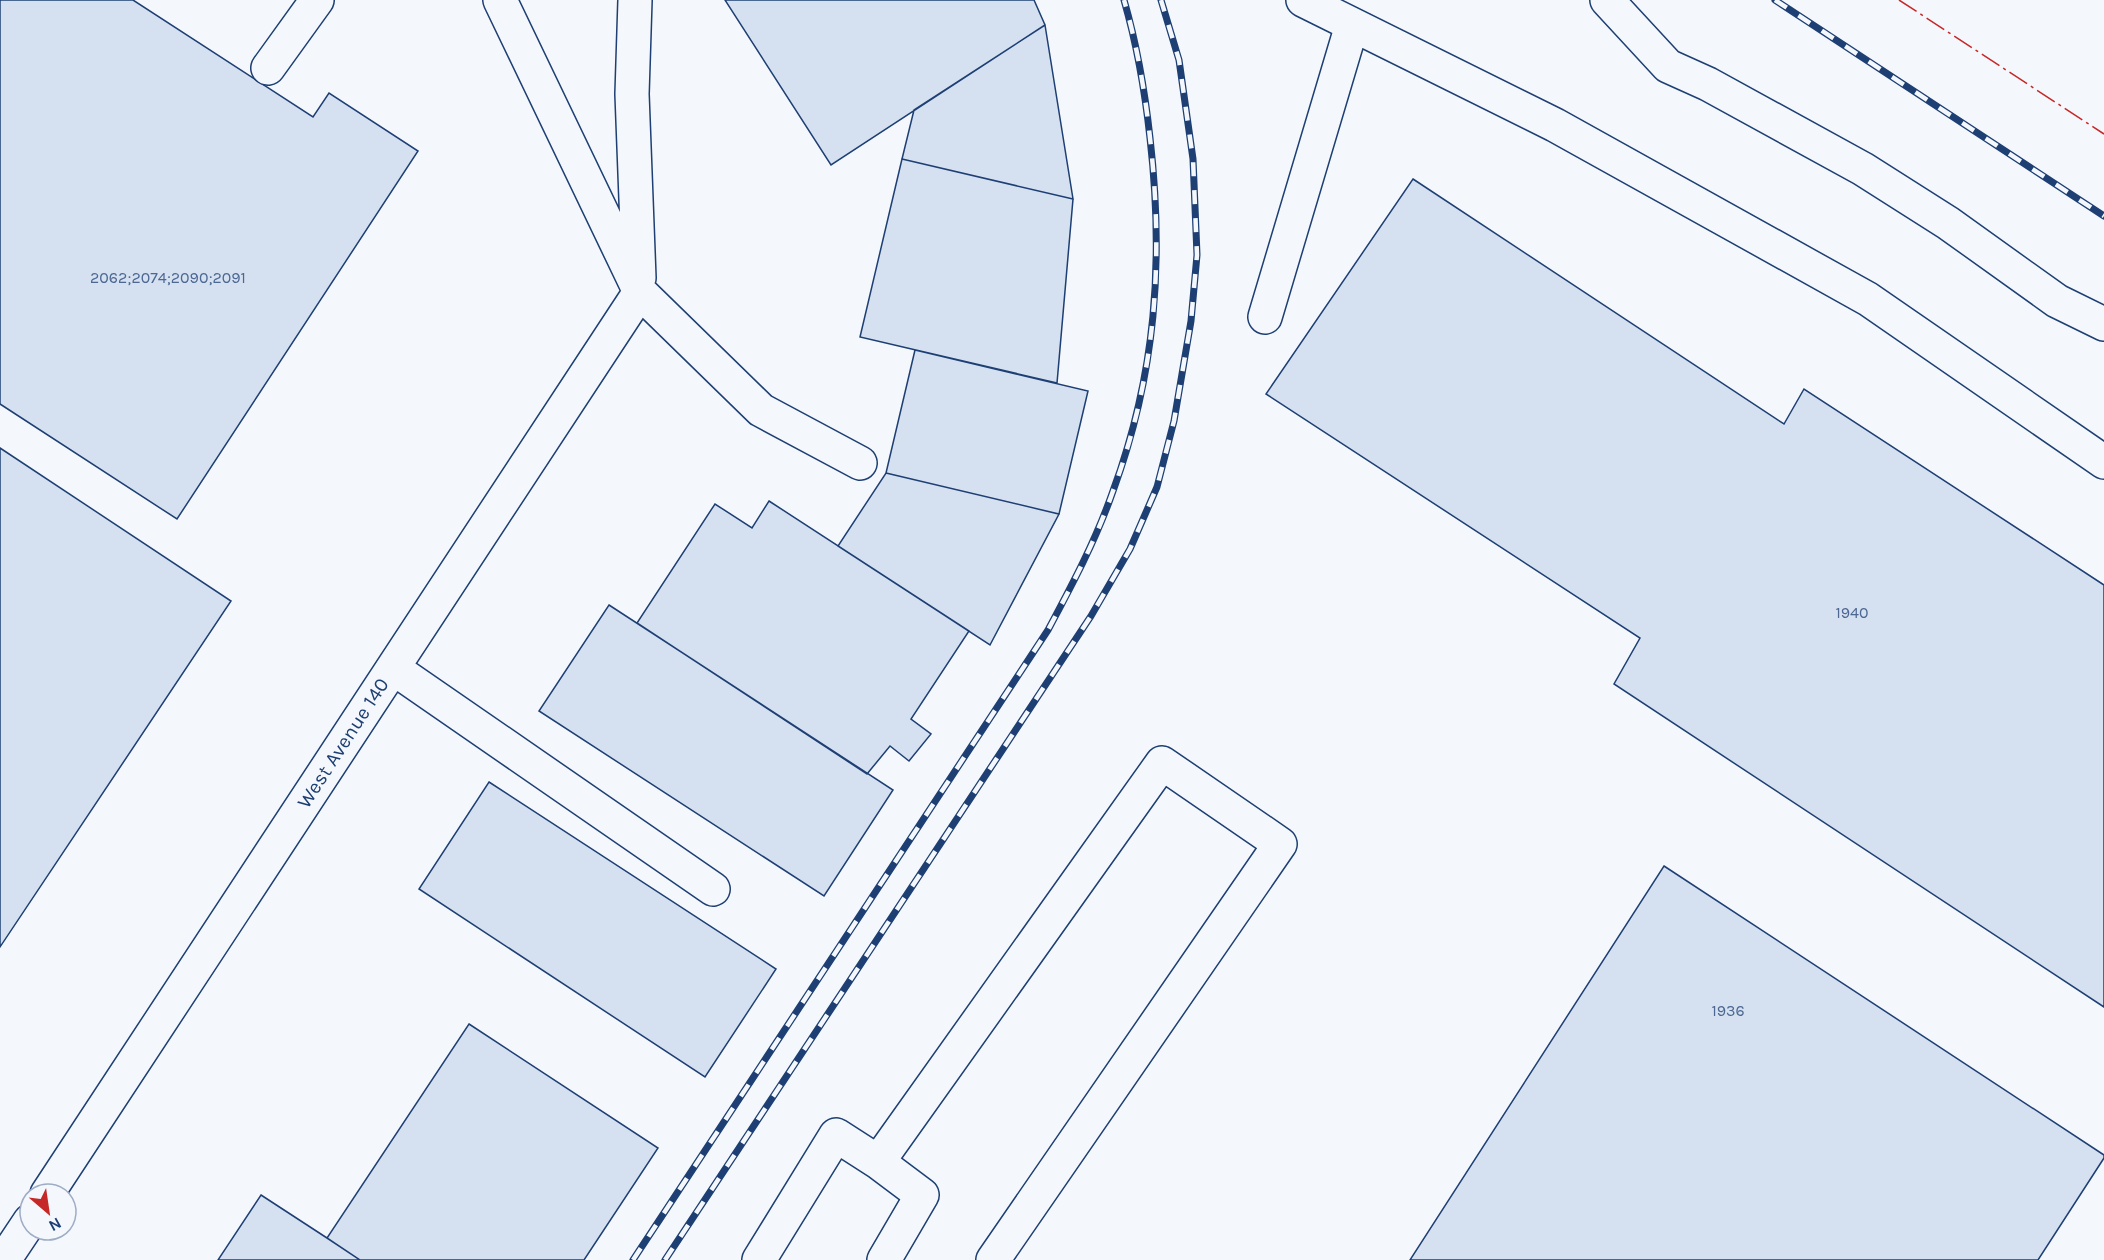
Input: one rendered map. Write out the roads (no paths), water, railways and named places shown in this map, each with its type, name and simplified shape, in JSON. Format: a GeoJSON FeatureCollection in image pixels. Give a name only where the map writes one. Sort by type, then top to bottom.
{"type":"FeatureCollection","features":[{"type":"Feature","properties":{"kind":"street"},"geometry":{"type":"LineString","coordinates":[[268,68],[317,0]]}},
{"type":"Feature","properties":{"kind":"street"},"geometry":{"type":"LineString","coordinates":[[500,0],[640,292],[761,410],[860,463]]}},
{"type":"Feature","properties":{"kind":"street"},"geometry":{"type":"LineString","coordinates":[[635,0],[632,94],[640,292]]}},
{"type":"Feature","properties":{"kind":"street"},"geometry":{"type":"LineString","coordinates":[[1303,0],[1555,125],[1868,299],[2104,462]]}},
{"type":"Feature","properties":{"kind":"street"},"geometry":{"type":"LineString","coordinates":[[1607,0],[1668,66],[1708,84],[1863,169],[1948,223],[2057,301],[2104,324]]}},
{"type":"Feature","properties":{"kind":"street"},"geometry":{"type":"LineString","coordinates":[[1264,317],[1352,25]]}},
{"type":"Feature","properties":{"kind":"street","name":"West Avenue 140"},"geometry":{"type":"LineString","coordinates":[[56,1182],[640,292]]}},
{"type":"Feature","properties":{"kind":"street"},"geometry":{"type":"LineString","coordinates":[[393,668],[713,889]]}},
{"type":"Feature","properties":{"kind":"street"},"geometry":{"type":"LineString","coordinates":[[878,1162],[1162,763],[1280,844],[993,1260]]}},
{"type":"Feature","properties":{"kind":"street"},"geometry":{"type":"LineString","coordinates":[[759,1260],[837,1135],[922,1195],[884,1260]]}},
{"type":"Feature","properties":{"kind":"street"},"geometry":{"type":"LineString","coordinates":[[4,1260],[18,1239]]}},
{"type":"Feature","properties":{"kind":"railway"},"geometry":{"type":"LineString","coordinates":[[633,1260],[1048,630],[1099,527],[1128,447],[1139,404],[1153,317],[1156,273],[1154,184],[1146,103],[1124,0]]}},
{"type":"Feature","properties":{"kind":"railway"},"geometry":{"type":"LineString","coordinates":[[665,1260],[1091,616],[1130,549],[1157,487],[1174,421],[1191,321],[1197,255],[1193,159],[1179,60],[1161,0]]}},
{"type":"Feature","properties":{"kind":"railway"},"geometry":{"type":"LineString","coordinates":[[1775,0],[2104,216]]}}]}
